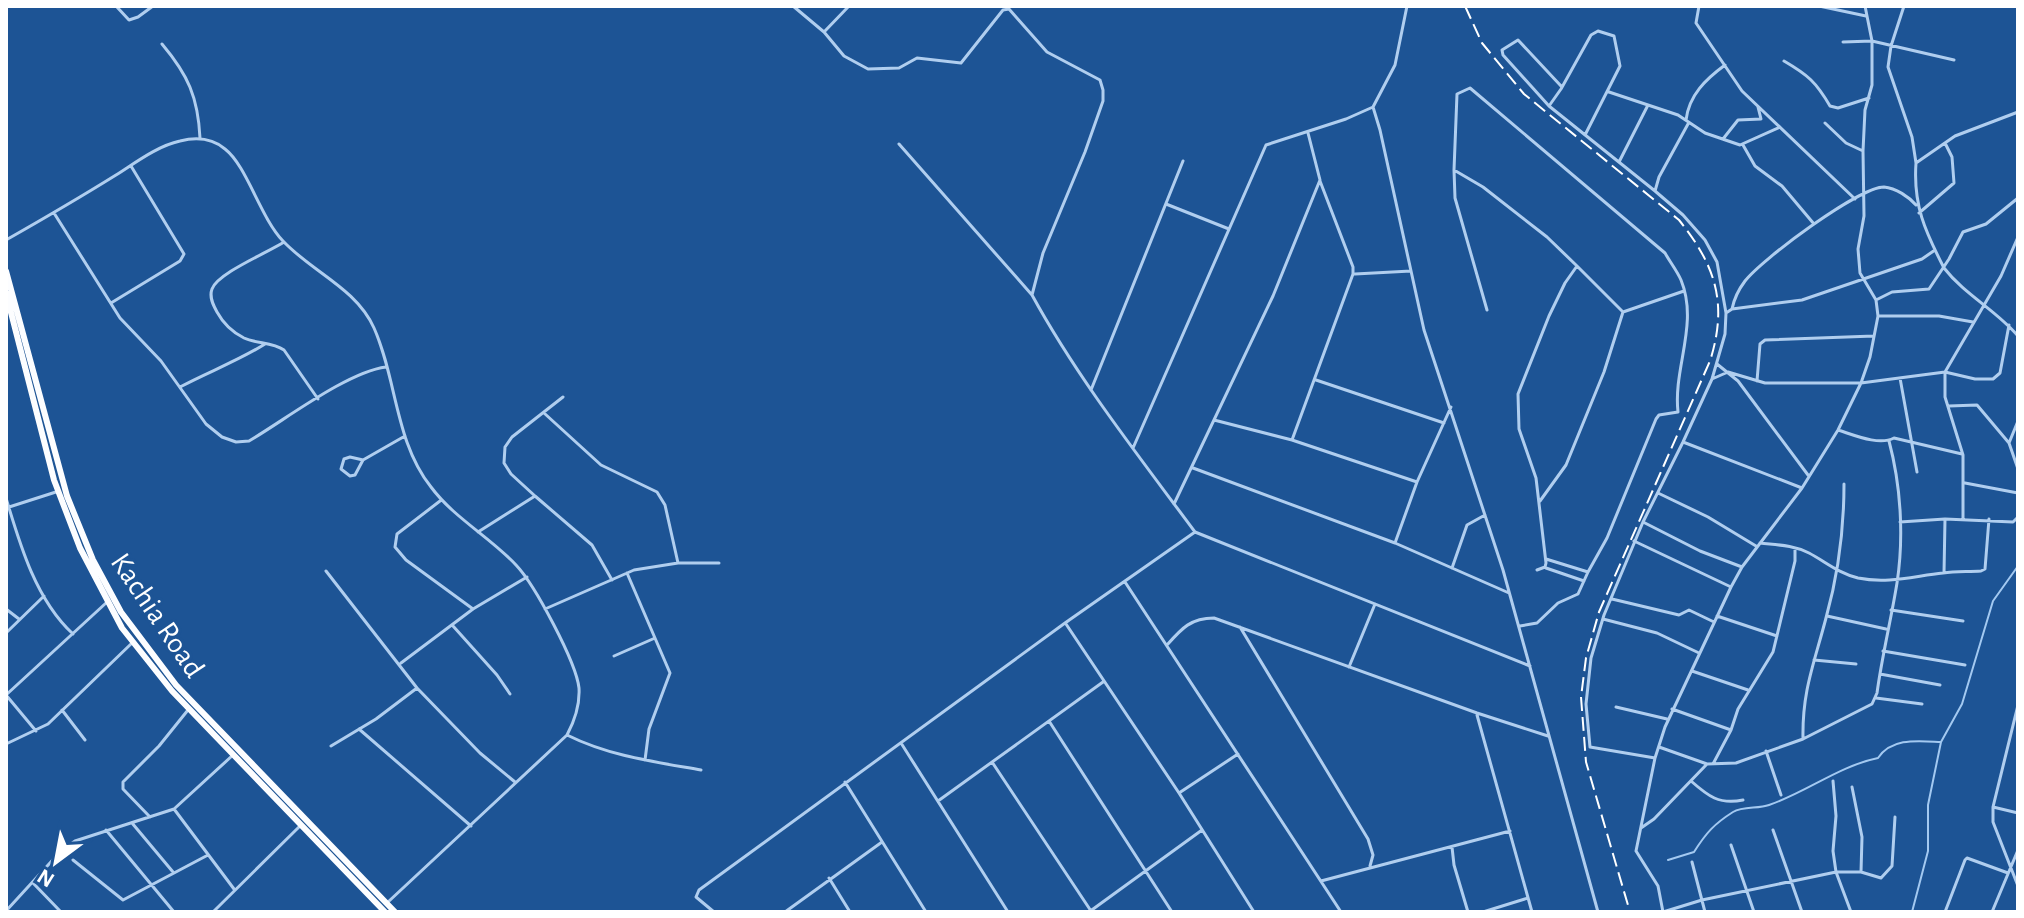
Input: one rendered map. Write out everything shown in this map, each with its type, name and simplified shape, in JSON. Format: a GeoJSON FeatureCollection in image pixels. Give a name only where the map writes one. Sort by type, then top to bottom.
{"type":"FeatureCollection","features":[{"type":"Feature","properties":{"kind":"highway","name":"Kachia Road"},"geometry":{"type":"LineString","coordinates":[[6,271],[67,496],[77,525],[111,595],[144,645],[176,685],[395,912]]}},
{"type":"Feature","properties":{"kind":"highway","name":"Kachia Road"},"geometry":{"type":"LineString","coordinates":[[6,293],[59,491],[80,548],[132,643],[189,709],[385,912]]}},
{"type":"Feature","properties":{"kind":"street"},"geometry":{"type":"LineString","coordinates":[[116,6],[129,20],[153,6]]}},
{"type":"Feature","properties":{"kind":"street"},"geometry":{"type":"LineString","coordinates":[[793,6],[824,32],[844,56],[868,69],[899,68],[917,58],[956,64],[964,60],[1003,10],[1011,9],[1047,52],[1100,80],[1104,95],[1085,152],[1043,253],[1032,295]]}},
{"type":"Feature","properties":{"kind":"street"},"geometry":{"type":"LineString","coordinates":[[824,32],[849,6]]}},
{"type":"Feature","properties":{"kind":"street"},"geometry":{"type":"LineString","coordinates":[[1133,448],[1266,145],[1373,107],[1395,65],[1407,6]]}},
{"type":"Feature","properties":{"kind":"street"},"geometry":{"type":"LineString","coordinates":[[1699,6],[1696,23],[1742,91],[1855,199]]}},
{"type":"Feature","properties":{"kind":"street"},"geometry":{"type":"LineString","coordinates":[[1819,6],[1866,16]]}},
{"type":"Feature","properties":{"kind":"street"},"geometry":{"type":"LineString","coordinates":[[1865,6],[1872,41],[1863,151],[1864,216],[1858,265],[1876,300],[1878,316],[1875,336],[1861,383],[1838,430],[1802,488],[1742,567],[1672,709],[1655,758],[1636,851],[1658,886],[1663,912],[1702,900],[1836,872],[1861,872],[1881,878],[1888,873],[1894,850],[1895,817]]}},
{"type":"Feature","properties":{"kind":"street"},"geometry":{"type":"LineString","coordinates":[[1904,6],[1891,46],[1888,67],[1912,137],[1916,163],[1916,205],[1944,268],[2018,336]]}},
{"type":"Feature","properties":{"kind":"street"},"geometry":{"type":"LineString","coordinates":[[1549,106],[1591,35],[1598,31],[1614,36],[1620,66],[1585,135]]}},
{"type":"Feature","properties":{"kind":"street"},"geometry":{"type":"LineString","coordinates":[[1561,86],[1518,40],[1502,50],[1503,55],[1549,106],[1683,215],[1705,240],[1717,262],[1726,313],[1725,334],[1712,379],[1634,541],[1603,619],[1589,672],[1586,704],[1588,743],[1592,748],[1655,758]]}},
{"type":"Feature","properties":{"kind":"street"},"geometry":{"type":"LineString","coordinates":[[1843,42],[1872,41],[1954,60]]}},
{"type":"Feature","properties":{"kind":"street"},"geometry":{"type":"LineString","coordinates":[[162,44],[179,64],[194,92],[200,138]]}},
{"type":"Feature","properties":{"kind":"street"},"geometry":{"type":"LineString","coordinates":[[1784,61],[1808,75],[1834,108],[1869,98]]}},
{"type":"Feature","properties":{"kind":"street"},"geometry":{"type":"LineString","coordinates":[[1655,191],[1687,122],[1693,98],[1725,65]]}},
{"type":"Feature","properties":{"kind":"street"},"geometry":{"type":"LineString","coordinates":[[1487,310],[1455,198],[1457,94],[1470,88],[1665,253],[1681,280],[1688,306],[1688,326],[1678,376],[1678,412],[1659,415],[1656,419],[1607,538],[1578,594],[1558,603],[1537,623],[1519,626]]}},
{"type":"Feature","properties":{"kind":"street"},"geometry":{"type":"LineString","coordinates":[[1609,92],[1678,115],[1723,139],[1743,145],[1755,166],[1782,186],[1814,224]]}},
{"type":"Feature","properties":{"kind":"street"},"geometry":{"type":"LineString","coordinates":[[1619,162],[1649,105]]}},
{"type":"Feature","properties":{"kind":"street"},"geometry":{"type":"LineString","coordinates":[[1723,139],[1738,120],[1761,119],[1758,106]]}},
{"type":"Feature","properties":{"kind":"street"},"geometry":{"type":"LineString","coordinates":[[1373,107],[1424,330],[1519,626],[1598,912]]}},
{"type":"Feature","properties":{"kind":"street"},"geometry":{"type":"LineString","coordinates":[[1916,163],[1944,142],[2018,112]]}},
{"type":"Feature","properties":{"kind":"street"},"geometry":{"type":"LineString","coordinates":[[1825,123],[1846,143],[1863,151]]}},
{"type":"Feature","properties":{"kind":"street"},"geometry":{"type":"LineString","coordinates":[[1743,145],[1780,126]]}},
{"type":"Feature","properties":{"kind":"street"},"geometry":{"type":"LineString","coordinates":[[1292,440],[1353,274],[1320,180],[1308,132]]}},
{"type":"Feature","properties":{"kind":"street"},"geometry":{"type":"LineString","coordinates":[[6,240],[178,141],[200,138],[226,150],[273,229],[284,242],[358,302],[374,327],[405,436],[418,469],[441,500],[527,577],[577,679],[577,712],[567,735],[387,904]]}},
{"type":"Feature","properties":{"kind":"street"},"geometry":{"type":"LineString","coordinates":[[1919,213],[1954,183],[1952,157],[1944,142]]}},
{"type":"Feature","properties":{"kind":"street"},"geometry":{"type":"LineString","coordinates":[[899,144],[1032,295],[1049,328],[1091,390],[1195,532],[1530,666]]}},
{"type":"Feature","properties":{"kind":"street"},"geometry":{"type":"LineString","coordinates":[[1091,390],[1183,161]]}},
{"type":"Feature","properties":{"kind":"street"},"geometry":{"type":"LineString","coordinates":[[111,303],[180,261],[184,254],[131,166]]}},
{"type":"Feature","properties":{"kind":"street"},"geometry":{"type":"LineString","coordinates":[[1454,170],[1483,187],[1547,237],[1623,312]]}},
{"type":"Feature","properties":{"kind":"street"},"geometry":{"type":"LineString","coordinates":[[1174,504],[1273,296],[1320,180]]}},
{"type":"Feature","properties":{"kind":"street"},"geometry":{"type":"LineString","coordinates":[[1732,309],[1745,281],[1780,248],[1855,199],[1882,187],[1891,189],[1916,205]]}},
{"type":"Feature","properties":{"kind":"street"},"geometry":{"type":"LineString","coordinates":[[1876,300],[1892,292],[1929,289],[1963,232],[1986,224],[2018,198]]}},
{"type":"Feature","properties":{"kind":"street"},"geometry":{"type":"LineString","coordinates":[[1166,204],[1229,229]]}},
{"type":"Feature","properties":{"kind":"street"},"geometry":{"type":"LineString","coordinates":[[54,213],[120,318],[146,343],[206,424],[222,437],[236,442],[249,441],[372,369],[386,367]]}},
{"type":"Feature","properties":{"kind":"street"},"geometry":{"type":"LineString","coordinates":[[1963,519],[1963,455],[1944,385],[1945,372],[1986,305],[2018,237],[2018,219]]}},
{"type":"Feature","properties":{"kind":"street"},"geometry":{"type":"LineString","coordinates":[[284,242],[236,267],[215,284],[210,292],[212,303],[231,330],[245,339],[276,345],[284,350],[318,399]]}},
{"type":"Feature","properties":{"kind":"street"},"geometry":{"type":"LineString","coordinates":[[1726,313],[1732,309],[1802,300],[1922,259],[1935,250]]}},
{"type":"Feature","properties":{"kind":"street"},"geometry":{"type":"LineString","coordinates":[[1545,567],[1536,478],[1519,429],[1518,394],[1549,316],[1577,266]]}},
{"type":"Feature","properties":{"kind":"street"},"geometry":{"type":"LineString","coordinates":[[1353,274],[1411,271]]}},
{"type":"Feature","properties":{"kind":"street"},"geometry":{"type":"LineString","coordinates":[[1623,312],[1684,291]]}},
{"type":"Feature","properties":{"kind":"street"},"geometry":{"type":"LineString","coordinates":[[1539,502],[1566,465],[1604,372],[1623,312]]}},
{"type":"Feature","properties":{"kind":"street"},"geometry":{"type":"LineString","coordinates":[[1878,316],[1939,316],[1975,323]]}},
{"type":"Feature","properties":{"kind":"street"},"geometry":{"type":"LineString","coordinates":[[1712,379],[1728,372],[1771,384],[1861,383],[1945,372],[1975,379],[1993,379],[1998,376],[2009,325]]}},
{"type":"Feature","properties":{"kind":"street"},"geometry":{"type":"LineString","coordinates":[[1757,381],[1760,344],[1765,340],[1875,336]]}},
{"type":"Feature","properties":{"kind":"street"},"geometry":{"type":"LineString","coordinates":[[180,387],[207,372],[237,361],[265,344]]}},
{"type":"Feature","properties":{"kind":"street"},"geometry":{"type":"LineString","coordinates":[[1717,364],[1738,381],[1809,477]]}},
{"type":"Feature","properties":{"kind":"street"},"geometry":{"type":"LineString","coordinates":[[1900,378],[1917,472]]}},
{"type":"Feature","properties":{"kind":"street"},"geometry":{"type":"LineString","coordinates":[[1316,380],[1444,423]]}},
{"type":"Feature","properties":{"kind":"street"},"geometry":{"type":"LineString","coordinates":[[563,397],[512,437],[503,456],[504,463],[511,474],[592,545],[612,580]]}},
{"type":"Feature","properties":{"kind":"street"},"geometry":{"type":"LineString","coordinates":[[1949,406],[1977,405],[2009,443],[2018,469]]}},
{"type":"Feature","properties":{"kind":"street"},"geometry":{"type":"LineString","coordinates":[[1395,543],[1417,482],[1451,407]]}},
{"type":"Feature","properties":{"kind":"street"},"geometry":{"type":"LineString","coordinates":[[544,413],[601,465],[657,492],[665,505],[678,563]]}},
{"type":"Feature","properties":{"kind":"street"},"geometry":{"type":"LineString","coordinates":[[1214,420],[1292,440],[1417,482]]}},
{"type":"Feature","properties":{"kind":"street"},"geometry":{"type":"LineString","coordinates":[[2009,443],[2018,421]]}},
{"type":"Feature","properties":{"kind":"street"},"geometry":{"type":"LineString","coordinates":[[1838,430],[1862,438],[1889,441],[1894,438],[1963,455]]}},
{"type":"Feature","properties":{"kind":"street"},"geometry":{"type":"LineString","coordinates":[[363,460],[344,459],[341,469],[350,476],[355,475],[363,460],[405,436]]}},
{"type":"Feature","properties":{"kind":"street"},"geometry":{"type":"LineString","coordinates":[[1659,747],[1707,764],[1736,763],[1803,739],[1866,709],[1876,698],[1897,580],[1900,522],[1898,487],[1889,441]]}},
{"type":"Feature","properties":{"kind":"street"},"geometry":{"type":"LineString","coordinates":[[1683,442],[1802,488]]}},
{"type":"Feature","properties":{"kind":"street"},"geometry":{"type":"LineString","coordinates":[[1193,468],[1395,543],[1509,593]]}},
{"type":"Feature","properties":{"kind":"street"},"geometry":{"type":"LineString","coordinates":[[1965,483],[2018,493]]}},
{"type":"Feature","properties":{"kind":"street"},"geometry":{"type":"LineString","coordinates":[[1803,739],[1803,707],[1836,572],[1844,484]]}},
{"type":"Feature","properties":{"kind":"street"},"geometry":{"type":"LineString","coordinates":[[7,507],[59,491]]}},
{"type":"Feature","properties":{"kind":"street"},"geometry":{"type":"LineString","coordinates":[[1658,493],[1759,545],[1795,548],[1836,572],[1878,581],[1985,569],[1989,519]]}},
{"type":"Feature","properties":{"kind":"street"},"geometry":{"type":"LineString","coordinates":[[478,532],[535,496]]}},
{"type":"Feature","properties":{"kind":"street"},"geometry":{"type":"LineString","coordinates":[[6,498],[17,540],[44,596],[62,624],[73,634]]}},
{"type":"Feature","properties":{"kind":"street"},"geometry":{"type":"LineString","coordinates":[[441,500],[397,534],[395,547],[406,560],[473,609]]}},
{"type":"Feature","properties":{"kind":"street"},"geometry":{"type":"LineString","coordinates":[[1452,568],[1467,525],[1485,515]]}},
{"type":"Feature","properties":{"kind":"street"},"geometry":{"type":"LineString","coordinates":[[1900,522],[1945,519],[2013,522],[2018,517]]}},
{"type":"Feature","properties":{"kind":"street"},"geometry":{"type":"LineString","coordinates":[[1944,573],[1945,519]]}},
{"type":"Feature","properties":{"kind":"street"},"geometry":{"type":"LineString","coordinates":[[1643,522],[1700,551],[1742,567]]}},
{"type":"Feature","properties":{"kind":"street"},"geometry":{"type":"LineString","coordinates":[[714,912],[696,897],[699,890],[1195,532]]}},
{"type":"Feature","properties":{"kind":"street"},"geometry":{"type":"LineString","coordinates":[[1634,541],[1731,587]]}},
{"type":"Feature","properties":{"kind":"street"},"geometry":{"type":"LineString","coordinates":[[1713,764],[1748,690],[1767,664],[1777,636],[1795,561],[1795,548]]}},
{"type":"Feature","properties":{"kind":"street"},"geometry":{"type":"LineString","coordinates":[[1546,559],[1588,572]]}},
{"type":"Feature","properties":{"kind":"street"},"geometry":{"type":"LineString","coordinates":[[545,609],[627,573],[678,563],[719,563]]}},
{"type":"Feature","properties":{"kind":"street"},"geometry":{"type":"LineString","coordinates":[[1537,570],[1545,567],[1584,581]]}},
{"type":"Feature","properties":{"kind":"street"},"geometry":{"type":"LineString","coordinates":[[326,571],[417,688],[480,753],[516,783]]}},
{"type":"Feature","properties":{"kind":"street"},"geometry":{"type":"LineString","coordinates":[[627,573],[670,673],[649,729],[645,760]]}},
{"type":"Feature","properties":{"kind":"street"},"geometry":{"type":"LineString","coordinates":[[400,664],[473,609],[527,577]]}},
{"type":"Feature","properties":{"kind":"street"},"geometry":{"type":"LineString","coordinates":[[1125,582],[1341,912]]}},
{"type":"Feature","properties":{"kind":"street"},"geometry":{"type":"LineString","coordinates":[[6,633],[44,596]]}},
{"type":"Feature","properties":{"kind":"street"},"geometry":{"type":"LineString","coordinates":[[1612,599],[1679,615],[1689,610],[1714,623]]}},
{"type":"Feature","properties":{"kind":"street"},"geometry":{"type":"LineString","coordinates":[[36,731],[6,695],[107,602]]}},
{"type":"Feature","properties":{"kind":"street"},"geometry":{"type":"LineString","coordinates":[[1349,667],[1375,604]]}},
{"type":"Feature","properties":{"kind":"street"},"geometry":{"type":"LineString","coordinates":[[6,609],[20,620]]}},
{"type":"Feature","properties":{"kind":"street"},"geometry":{"type":"LineString","coordinates":[[1891,610],[1963,621]]}},
{"type":"Feature","properties":{"kind":"street"},"geometry":{"type":"LineString","coordinates":[[1717,616],[1777,636]]}},
{"type":"Feature","properties":{"kind":"street"},"geometry":{"type":"LineString","coordinates":[[1827,616],[1887,629]]}},
{"type":"Feature","properties":{"kind":"street"},"geometry":{"type":"LineString","coordinates":[[1167,645],[1189,622],[1214,618],[1548,736]]}},
{"type":"Feature","properties":{"kind":"street"},"geometry":{"type":"LineString","coordinates":[[1603,619],[1657,633],[1699,653]]}},
{"type":"Feature","properties":{"kind":"street"},"geometry":{"type":"LineString","coordinates":[[1065,623],[1254,912]]}},
{"type":"Feature","properties":{"kind":"street"},"geometry":{"type":"LineString","coordinates":[[453,626],[510,694]]}},
{"type":"Feature","properties":{"kind":"street"},"geometry":{"type":"LineString","coordinates":[[1239,626],[1368,839],[1373,855],[1370,866]]}},
{"type":"Feature","properties":{"kind":"street"},"geometry":{"type":"LineString","coordinates":[[614,656],[655,638]]}},
{"type":"Feature","properties":{"kind":"street"},"geometry":{"type":"LineString","coordinates":[[6,744],[48,724],[132,643]]}},
{"type":"Feature","properties":{"kind":"street"},"geometry":{"type":"LineString","coordinates":[[1883,651],[1965,665]]}},
{"type":"Feature","properties":{"kind":"street"},"geometry":{"type":"LineString","coordinates":[[1814,660],[1856,664]]}},
{"type":"Feature","properties":{"kind":"street"},"geometry":{"type":"LineString","coordinates":[[1691,671],[1748,690]]}},
{"type":"Feature","properties":{"kind":"street"},"geometry":{"type":"LineString","coordinates":[[1880,674],[1940,685]]}},
{"type":"Feature","properties":{"kind":"street"},"geometry":{"type":"LineString","coordinates":[[938,801],[1103,682]]}},
{"type":"Feature","properties":{"kind":"street"},"geometry":{"type":"LineString","coordinates":[[331,746],[417,688]]}},
{"type":"Feature","properties":{"kind":"street"},"geometry":{"type":"LineString","coordinates":[[1876,698],[1922,704]]}},
{"type":"Feature","properties":{"kind":"street"},"geometry":{"type":"LineString","coordinates":[[2018,705],[1993,807],[1993,822],[2018,886]]}},
{"type":"Feature","properties":{"kind":"street"},"geometry":{"type":"LineString","coordinates":[[1616,707],[1668,719]]}},
{"type":"Feature","properties":{"kind":"street"},"geometry":{"type":"LineString","coordinates":[[150,817],[123,789],[123,782],[159,746],[189,709]]}},
{"type":"Feature","properties":{"kind":"street"},"geometry":{"type":"LineString","coordinates":[[1672,709],[1731,730]]}},
{"type":"Feature","properties":{"kind":"street"},"geometry":{"type":"LineString","coordinates":[[62,710],[85,740]]}},
{"type":"Feature","properties":{"kind":"street"},"geometry":{"type":"LineString","coordinates":[[1477,713],[1532,912]]}},
{"type":"Feature","properties":{"kind":"street"},"geometry":{"type":"LineString","coordinates":[[1049,721],[1172,912]]}},
{"type":"Feature","properties":{"kind":"street"},"geometry":{"type":"LineString","coordinates":[[359,729],[471,826]]}},
{"type":"Feature","properties":{"kind":"street"},"geometry":{"type":"LineString","coordinates":[[567,735],[600,750],[701,770]]}},
{"type":"Feature","properties":{"kind":"street"},"geometry":{"type":"LineString","coordinates":[[900,743],[1008,912]]}},
{"type":"Feature","properties":{"kind":"street"},"geometry":{"type":"LineString","coordinates":[[1766,751],[1781,795]]}},
{"type":"Feature","properties":{"kind":"street"},"geometry":{"type":"LineString","coordinates":[[1179,793],[1238,754]]}},
{"type":"Feature","properties":{"kind":"street"},"geometry":{"type":"LineString","coordinates":[[6,911],[60,852],[75,841],[174,809],[233,755]]}},
{"type":"Feature","properties":{"kind":"street"},"geometry":{"type":"LineString","coordinates":[[992,762],[1093,911],[1202,830]]}},
{"type":"Feature","properties":{"kind":"street"},"geometry":{"type":"LineString","coordinates":[[1641,828],[1654,819],[1707,764]]}},
{"type":"Feature","properties":{"kind":"street"},"geometry":{"type":"LineString","coordinates":[[1691,781],[1715,800],[1731,803],[1743,800]]}},
{"type":"Feature","properties":{"kind":"street"},"geometry":{"type":"LineString","coordinates":[[1833,781],[1836,816],[1833,851],[1836,872],[1851,912]]}},
{"type":"Feature","properties":{"kind":"street"},"geometry":{"type":"LineString","coordinates":[[845,782],[926,912]]}},
{"type":"Feature","properties":{"kind":"street"},"geometry":{"type":"LineString","coordinates":[[1852,787],[1862,837],[1861,872]]}},
{"type":"Feature","properties":{"kind":"street"},"geometry":{"type":"LineString","coordinates":[[1993,807],[2018,813]]}},
{"type":"Feature","properties":{"kind":"street"},"geometry":{"type":"LineString","coordinates":[[174,809],[235,890]]}},
{"type":"Feature","properties":{"kind":"street"},"geometry":{"type":"LineString","coordinates":[[132,823],[173,872]]}},
{"type":"Feature","properties":{"kind":"street"},"geometry":{"type":"LineString","coordinates":[[213,912],[301,825]]}},
{"type":"Feature","properties":{"kind":"street"},"geometry":{"type":"LineString","coordinates":[[106,830],[174,912]]}},
{"type":"Feature","properties":{"kind":"street"},"geometry":{"type":"LineString","coordinates":[[1773,830],[1802,912]]}},
{"type":"Feature","properties":{"kind":"street"},"geometry":{"type":"LineString","coordinates":[[1321,881],[1510,831]]}},
{"type":"Feature","properties":{"kind":"street"},"geometry":{"type":"LineString","coordinates":[[785,912],[882,842]]}},
{"type":"Feature","properties":{"kind":"street"},"geometry":{"type":"LineString","coordinates":[[1731,845],[1754,912]]}},
{"type":"Feature","properties":{"kind":"street"},"geometry":{"type":"LineString","coordinates":[[1452,847],[1468,912]]}},
{"type":"Feature","properties":{"kind":"street"},"geometry":{"type":"LineString","coordinates":[[1992,912],[2018,850]]}},
{"type":"Feature","properties":{"kind":"street"},"geometry":{"type":"LineString","coordinates":[[73,860],[123,900],[208,855]]}},
{"type":"Feature","properties":{"kind":"street"},"geometry":{"type":"LineString","coordinates":[[1945,912],[1962,863],[1967,858],[2008,873]]}},
{"type":"Feature","properties":{"kind":"street"},"geometry":{"type":"LineString","coordinates":[[1692,862],[1705,912]]}},
{"type":"Feature","properties":{"kind":"street"},"geometry":{"type":"LineString","coordinates":[[829,878],[850,912]]}},
{"type":"Feature","properties":{"kind":"street"},"geometry":{"type":"LineString","coordinates":[[32,883],[61,912]]}},
{"type":"Feature","properties":{"kind":"street"},"geometry":{"type":"LineString","coordinates":[[1483,912],[1528,898]]}},
{"type":"Feature","properties":{"kind":"waterway"},"geometry":{"type":"LineString","coordinates":[[1912,912],[1928,851],[1928,805],[1941,742],[1962,704],[1993,601],[2018,566]]}},
{"type":"Feature","properties":{"kind":"waterway"},"geometry":{"type":"LineString","coordinates":[[1668,860],[1694,852],[1711,829],[1737,810],[1783,800],[1850,767],[1878,758],[1898,743],[1941,742]]}},
{"type":"Feature","properties":{"kind":"railway"},"geometry":{"type":"LineString","coordinates":[[1465,6],[1482,43],[1524,94],[1679,220],[1702,253],[1715,286],[1718,321],[1710,361],[1599,612],[1586,658],[1581,697],[1586,762],[1630,912]]}}]}
